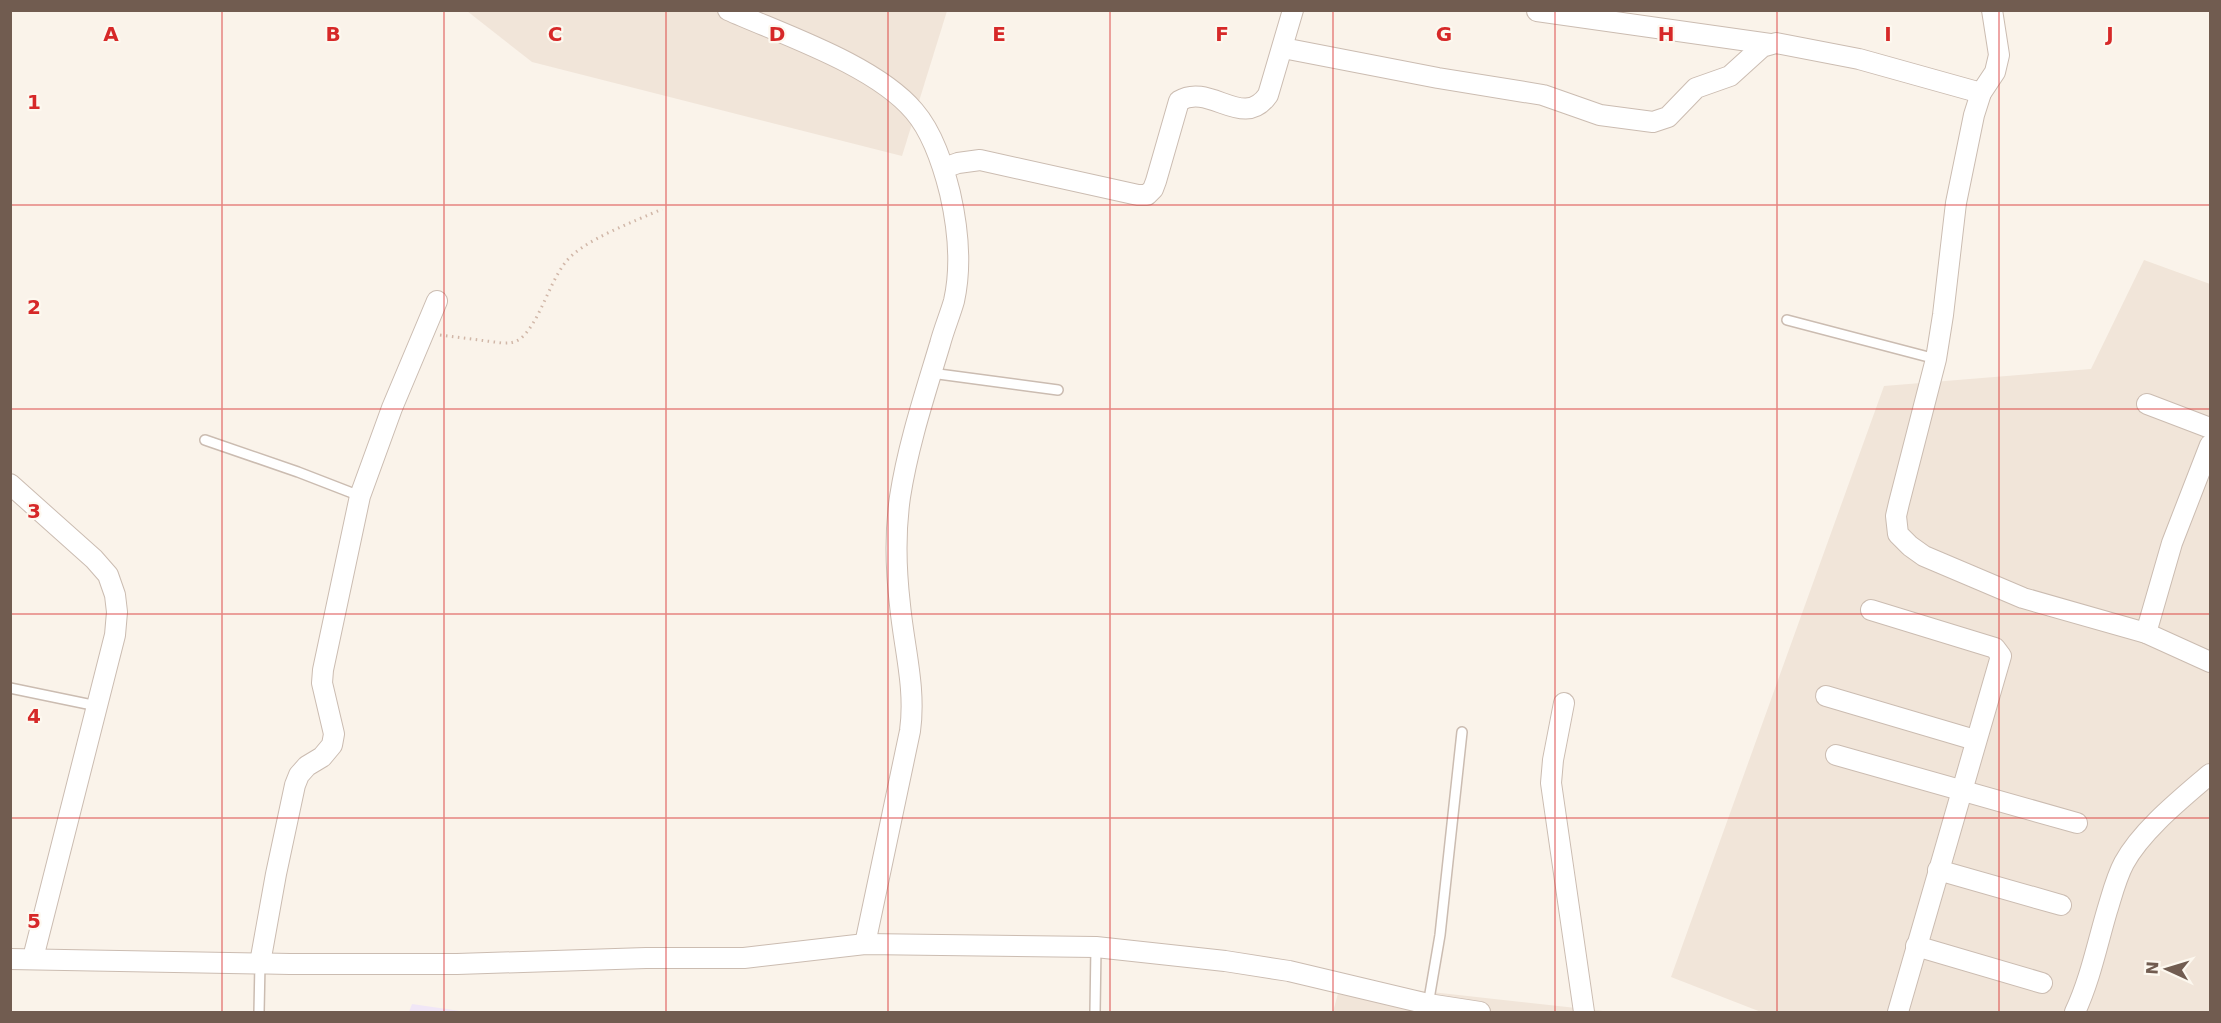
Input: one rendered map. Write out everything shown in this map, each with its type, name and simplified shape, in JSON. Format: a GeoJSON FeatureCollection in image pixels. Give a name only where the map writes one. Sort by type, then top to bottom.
{"type":"FeatureCollection","features":[{"type":"Feature","properties":{"kind":"street"},"geometry":{"type":"LineString","coordinates":[[728,10],[860,68],[914,111],[932,141],[944,168],[956,219],[959,263],[954,301],[906,464],[898,523],[900,605],[912,684],[913,708],[865,944]]}},
{"type":"Feature","properties":{"kind":"street"},"geometry":{"type":"LineString","coordinates":[[944,168],[958,163],[980,160],[1138,195],[1147,195],[1153,189],[1156,181],[1179,101],[1187,96],[1200,96],[1235,107],[1253,109],[1260,105],[1268,95],[1293,10]]}},
{"type":"Feature","properties":{"kind":"street"},"geometry":{"type":"LineString","coordinates":[[1536,10],[1770,44],[1784,44],[1859,59],[1981,93]]}},
{"type":"Feature","properties":{"kind":"street"},"geometry":{"type":"LineString","coordinates":[[1992,10],[1999,56],[1995,72],[1981,93],[1974,115],[1956,203],[1936,359],[1896,516],[1898,534],[1924,556],[2006,591],[2146,633],[2211,662]]}},
{"type":"Feature","properties":{"kind":"street"},"geometry":{"type":"LineString","coordinates":[[1283,48],[1438,78],[1543,95],[1600,115],[1653,122],[1668,117],[1696,88],[1730,76],[1762,47],[1770,44]]}},
{"type":"Feature","properties":{"kind":"street"},"geometry":{"type":"LineString","coordinates":[[260,963],[295,785],[307,766],[322,757],[332,745],[334,734],[322,683],[323,670],[360,496],[392,408],[436,301]]}},
{"type":"Feature","properties":{"kind":"street"},"geometry":{"type":"LineString","coordinates":[[2147,404],[2211,428]]}},
{"type":"Feature","properties":{"kind":"street"},"geometry":{"type":"LineString","coordinates":[[2146,633],[2172,543],[2211,445]]}},
{"type":"Feature","properties":{"kind":"street"},"geometry":{"type":"LineString","coordinates":[[10,484],[94,559],[108,575],[115,595],[115,635],[33,958]]}},
{"type":"Feature","properties":{"kind":"street"},"geometry":{"type":"LineString","coordinates":[[1871,610],[1986,645],[1999,651],[2000,663],[1960,791],[1898,1012]]}},
{"type":"Feature","properties":{"kind":"street"},"geometry":{"type":"LineString","coordinates":[[1826,696],[1975,740]]}},
{"type":"Feature","properties":{"kind":"street"},"geometry":{"type":"LineString","coordinates":[[1564,703],[1552,760],[1551,783],[1584,1012]]}},
{"type":"Feature","properties":{"kind":"street"},"geometry":{"type":"LineString","coordinates":[[1836,755],[2077,823]]}},
{"type":"Feature","properties":{"kind":"street"},"geometry":{"type":"LineString","coordinates":[[2075,1012],[2084,995],[2115,884],[2124,863],[2153,827],[2211,774]]}},
{"type":"Feature","properties":{"kind":"street"},"geometry":{"type":"LineString","coordinates":[[1938,870],[2061,905]]}},
{"type":"Feature","properties":{"kind":"street"},"geometry":{"type":"LineString","coordinates":[[10,958],[457,964],[646,958],[744,958],[865,944],[1096,948],[1225,961],[1289,971],[1427,1008],[1480,1012]]}},
{"type":"Feature","properties":{"kind":"street"},"geometry":{"type":"LineString","coordinates":[[1916,946],[2042,983]]}},
{"type":"Feature","properties":{"kind":"lane"},"geometry":{"type":"LineString","coordinates":[[1787,320],[1936,359]]}},
{"type":"Feature","properties":{"kind":"lane"},"geometry":{"type":"LineString","coordinates":[[931,373],[1058,390]]}},
{"type":"Feature","properties":{"kind":"lane"},"geometry":{"type":"LineString","coordinates":[[205,440],[360,496]]}},
{"type":"Feature","properties":{"kind":"lane"},"geometry":{"type":"LineString","coordinates":[[10,688],[97,706]]}},
{"type":"Feature","properties":{"kind":"lane"},"geometry":{"type":"LineString","coordinates":[[1427,1008],[1440,935],[1462,732]]}},
{"type":"Feature","properties":{"kind":"lane"},"geometry":{"type":"LineString","coordinates":[[1095,1012],[1096,948]]}},
{"type":"Feature","properties":{"kind":"lane"},"geometry":{"type":"LineString","coordinates":[[259,1012],[260,963]]}},
{"type":"Feature","properties":{"kind":"path"},"geometry":{"type":"LineString","coordinates":[[423,333],[512,343],[520,339],[529,328],[559,271],[576,251],[662,209]]}},
{"type":"Feature","properties":{"kind":"shaded area"},"geometry":{"type":"Polygon","coordinates":[[[467,11],[947,11],[902,156],[532,62],[467,11]]]}},
{"type":"Feature","properties":{"kind":"shaded area"},"geometry":{"type":"Polygon","coordinates":[[[2144,260],[2210,284],[2210,1012],[1761,1012],[1671,977],[1884,386],[2091,369],[2144,260]]]}},
{"type":"Feature","properties":{"kind":"shaded area"},"geometry":{"type":"Polygon","coordinates":[[[1341,982],[1612,1012],[1333,1012],[1341,982]]]}},
{"type":"Feature","properties":{"kind":"shaded area"},"geometry":{"type":"Polygon","coordinates":[[[412,1004],[467,1012],[409,1012],[412,1004]]]}}]}
